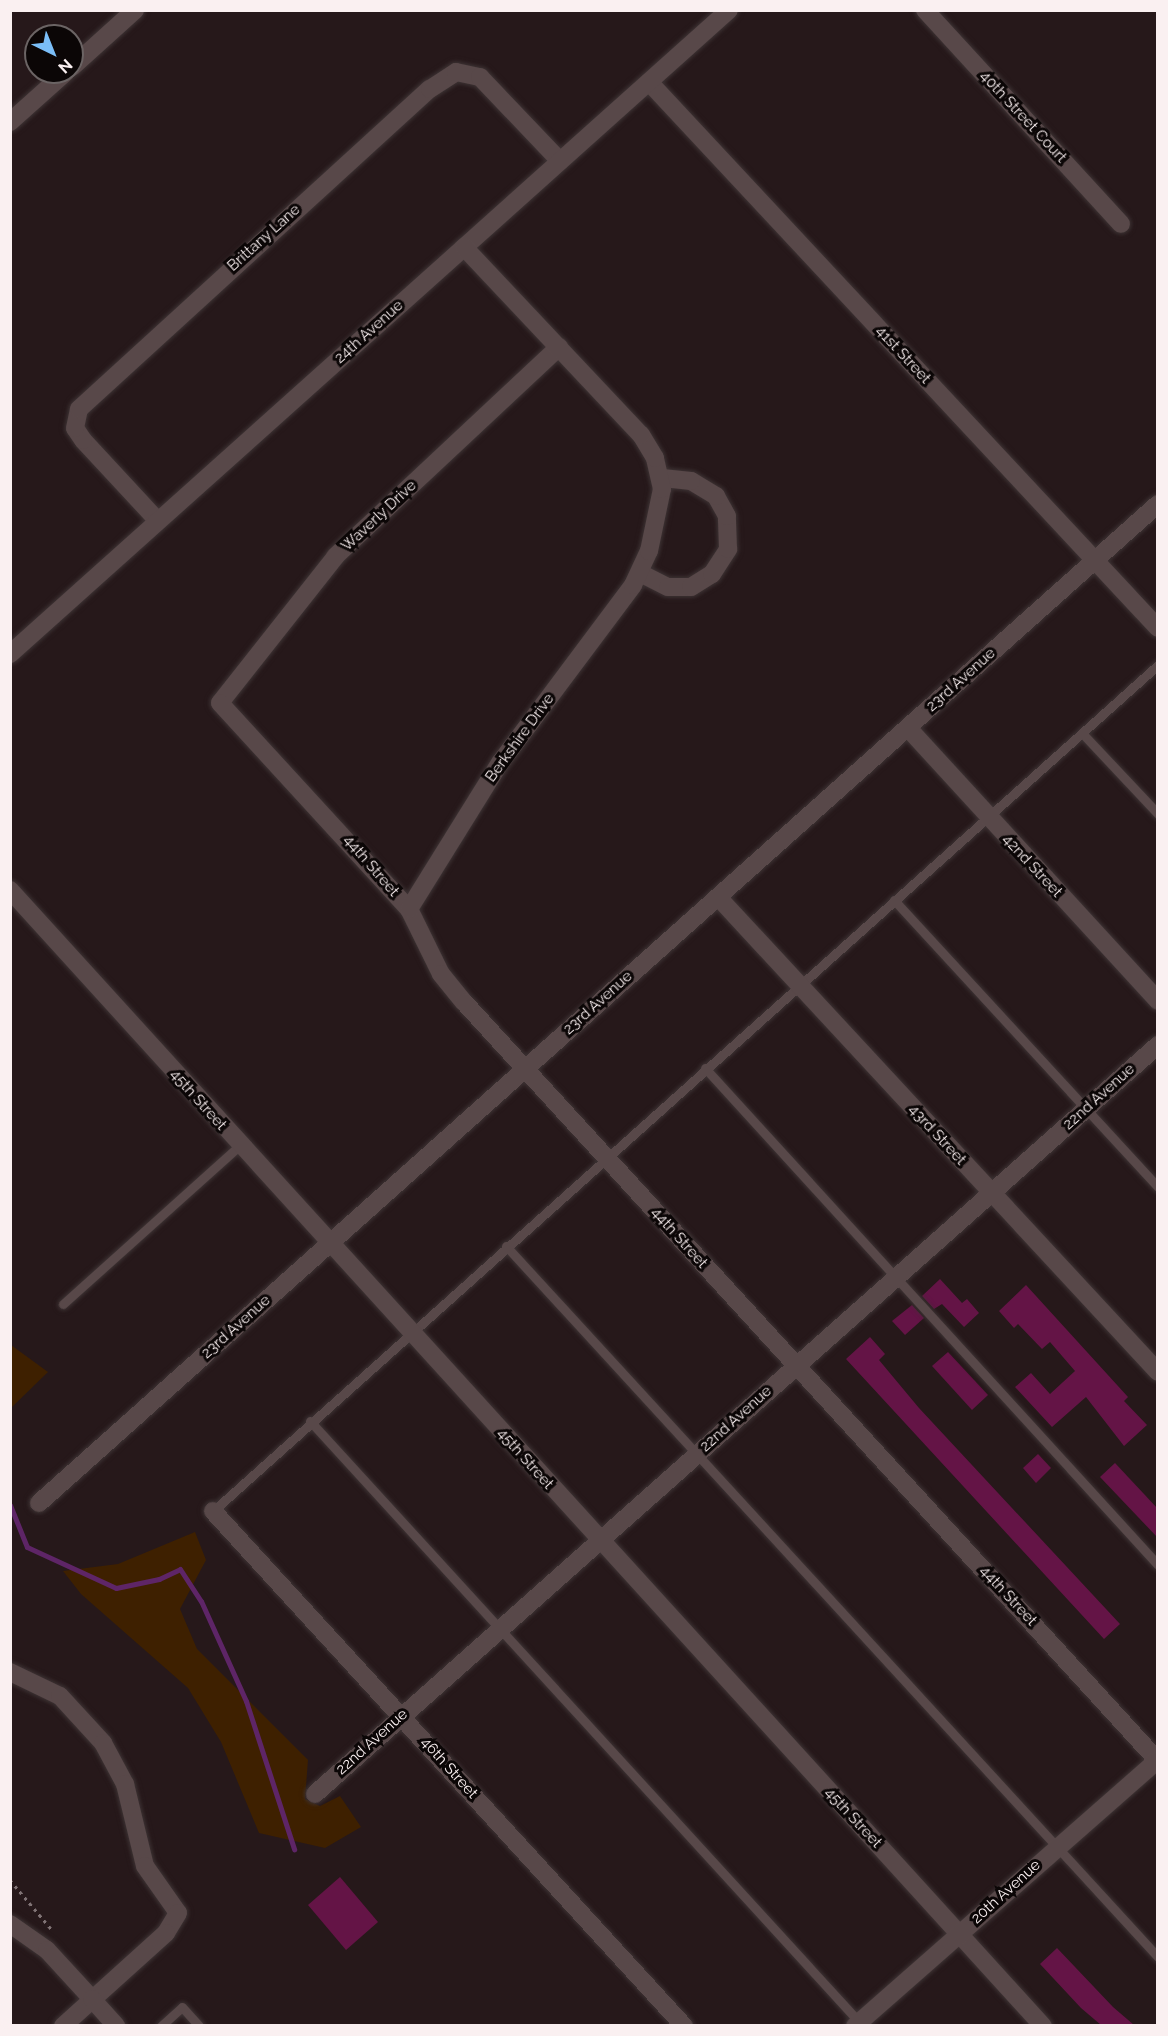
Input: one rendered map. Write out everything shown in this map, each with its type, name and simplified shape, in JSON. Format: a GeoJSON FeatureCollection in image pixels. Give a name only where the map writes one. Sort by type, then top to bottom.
{"type":"FeatureCollection","features":[{"type":"Feature","properties":{"kind":"street"},"geometry":{"type":"LineString","coordinates":[[84,56],[135,10]]}},
{"type":"Feature","properties":{"kind":"street","name":"24th Avenue"},"geometry":{"type":"LineString","coordinates":[[10,654],[729,10]]}},
{"type":"Feature","properties":{"kind":"street","name":"40th Street Court"},"geometry":{"type":"LineString","coordinates":[[925,10],[1121,224]]}},
{"type":"Feature","properties":{"kind":"street","name":"Brittany Lane"},"geometry":{"type":"LineString","coordinates":[[158,521],[83,440],[75,428],[79,409],[430,89],[456,72],[480,77],[560,161]]}},
{"type":"Feature","properties":{"kind":"street","name":"41st Street"},"geometry":{"type":"LineString","coordinates":[[649,82],[1158,628]]}},
{"type":"Feature","properties":{"kind":"street"},"geometry":{"type":"LineString","coordinates":[[10,122],[53,84]]}},
{"type":"Feature","properties":{"kind":"street","name":"Berkshire Drive"},"geometry":{"type":"LineString","coordinates":[[409,909],[500,763],[640,573],[656,523],[660,478],[641,435],[464,247]]}},
{"type":"Feature","properties":{"kind":"street","name":"Waverly Drive"},"geometry":{"type":"LineString","coordinates":[[220,703],[336,556],[559,347]]}},
{"type":"Feature","properties":{"kind":"street"},"geometry":{"type":"LineString","coordinates":[[640,573],[668,587],[691,587],[712,574],[728,549],[728,516],[716,496],[691,481],[660,478]]}},
{"type":"Feature","properties":{"kind":"street","name":"23rd Avenue"},"geometry":{"type":"LineString","coordinates":[[39,1503],[1158,504]]}},
{"type":"Feature","properties":{"kind":"street","name":"44th Street"},"geometry":{"type":"LineString","coordinates":[[220,703],[409,909],[441,974],[605,1158],[1157,1760]]}},
{"type":"Feature","properties":{"kind":"street","name":"42nd Street"},"geometry":{"type":"LineString","coordinates":[[908,728],[1158,1001]]}},
{"type":"Feature","properties":{"kind":"street","name":"45th Street"},"geometry":{"type":"LineString","coordinates":[[10,890],[239,1146],[1043,2025]]}},
{"type":"Feature","properties":{"kind":"street","name":"43rd Street"},"geometry":{"type":"LineString","coordinates":[[718,897],[1158,1372]]}},
{"type":"Feature","properties":{"kind":"street","name":"22nd Avenue"},"geometry":{"type":"LineString","coordinates":[[315,1794],[1158,1045]]}},
{"type":"Feature","properties":{"kind":"street","name":"46th Street"},"geometry":{"type":"LineString","coordinates":[[213,1511],[684,2025]]}},
{"type":"Feature","properties":{"kind":"street"},"geometry":{"type":"LineString","coordinates":[[10,1672],[60,1696],[103,1743],[126,1784],[145,1866],[178,1913],[166,1933],[63,2025]]}},
{"type":"Feature","properties":{"kind":"street","name":"20th Avenue"},"geometry":{"type":"LineString","coordinates":[[859,2024],[1056,1846],[1157,1760]]}},
{"type":"Feature","properties":{"kind":"street"},"geometry":{"type":"LineString","coordinates":[[10,1924],[47,1950],[116,2025]]}},
{"type":"Feature","properties":{"kind":"lane"},"geometry":{"type":"LineString","coordinates":[[213,1511],[310,1421],[1158,665]]}},
{"type":"Feature","properties":{"kind":"lane"},"geometry":{"type":"LineString","coordinates":[[1082,733],[1158,814]]}},
{"type":"Feature","properties":{"kind":"lane"},"geometry":{"type":"LineString","coordinates":[[894,900],[1158,1187]]}},
{"type":"Feature","properties":{"kind":"lane"},"geometry":{"type":"LineString","coordinates":[[705,1068],[1158,1565]]}},
{"type":"Feature","properties":{"kind":"lane"},"geometry":{"type":"LineString","coordinates":[[63,1304],[239,1146]]}},
{"type":"Feature","properties":{"kind":"lane"},"geometry":{"type":"LineString","coordinates":[[506,1246],[699,1452],[1158,1958]]}},
{"type":"Feature","properties":{"kind":"lane"},"geometry":{"type":"LineString","coordinates":[[310,1421],[859,2024]]}},
{"type":"Feature","properties":{"kind":"lane"},"geometry":{"type":"LineString","coordinates":[[161,2025],[182,2007],[199,2025]]}},
{"type":"Feature","properties":{"kind":"path"},"geometry":{"type":"LineString","coordinates":[[10,1880],[51,1926],[55,1940],[47,1950]]}},
{"type":"Feature","properties":{"kind":"shaded area"},"geometry":{"type":"Polygon","coordinates":[[[11,1345],[48,1372],[11,1408],[11,1345]]]}},
{"type":"Feature","properties":{"kind":"shaded area"},"geometry":{"type":"Polygon","coordinates":[[[195,1532],[206,1560],[180,1609],[197,1649],[308,1760],[305,1799],[320,1806],[340,1796],[361,1827],[325,1848],[259,1833],[221,1742],[188,1688],[81,1594],[63,1571],[118,1564],[195,1532]]]}},
{"type":"Feature","properties":{"kind":"building"},"geometry":{"type":"Polygon","coordinates":[[[940,1279],[962,1303],[967,1299],[979,1313],[964,1327],[942,1304],[934,1309],[922,1296],[940,1279]]]}},
{"type":"Feature","properties":{"kind":"building"},"geometry":{"type":"Polygon","coordinates":[[[1026,1285],[1128,1397],[1124,1401],[1147,1425],[1124,1446],[1086,1397],[1052,1427],[1015,1387],[1031,1373],[1050,1394],[1075,1371],[1050,1342],[1042,1349],[1018,1324],[1014,1328],[999,1311],[1026,1285]]]}},
{"type":"Feature","properties":{"kind":"building"},"geometry":{"type":"Polygon","coordinates":[[[912,1305],[924,1318],[905,1335],[892,1321],[912,1305]]]}},
{"type":"Feature","properties":{"kind":"building"},"geometry":{"type":"Polygon","coordinates":[[[870,1337],[885,1354],[879,1360],[919,1408],[1120,1624],[1104,1639],[846,1359],[870,1337]]]}},
{"type":"Feature","properties":{"kind":"building"},"geometry":{"type":"Polygon","coordinates":[[[948,1352],[988,1395],[972,1410],[932,1366],[948,1352]]]}},
{"type":"Feature","properties":{"kind":"building"},"geometry":{"type":"Polygon","coordinates":[[[1038,1454],[1051,1468],[1036,1483],[1023,1468],[1038,1454]]]}},
{"type":"Feature","properties":{"kind":"building"},"geometry":{"type":"Polygon","coordinates":[[[1115,1463],[1158,1509],[1158,1538],[1100,1477],[1115,1463]]]}},
{"type":"Feature","properties":{"kind":"building"},"geometry":{"type":"Polygon","coordinates":[[[340,1877],[378,1922],[346,1950],[308,1905],[340,1877]]]}},
{"type":"Feature","properties":{"kind":"building"},"geometry":{"type":"Polygon","coordinates":[[[1057,1948],[1113,2007],[1134,2025],[1101,2025],[1081,2008],[1040,1964],[1057,1948]]]}},
{"type":"Feature","properties":{"kind":"waterway"},"geometry":{"type":"LineString","coordinates":[[10,1505],[27,1547],[116,1588],[159,1579],[180,1569],[201,1601],[246,1701],[294,1849]]}}]}
